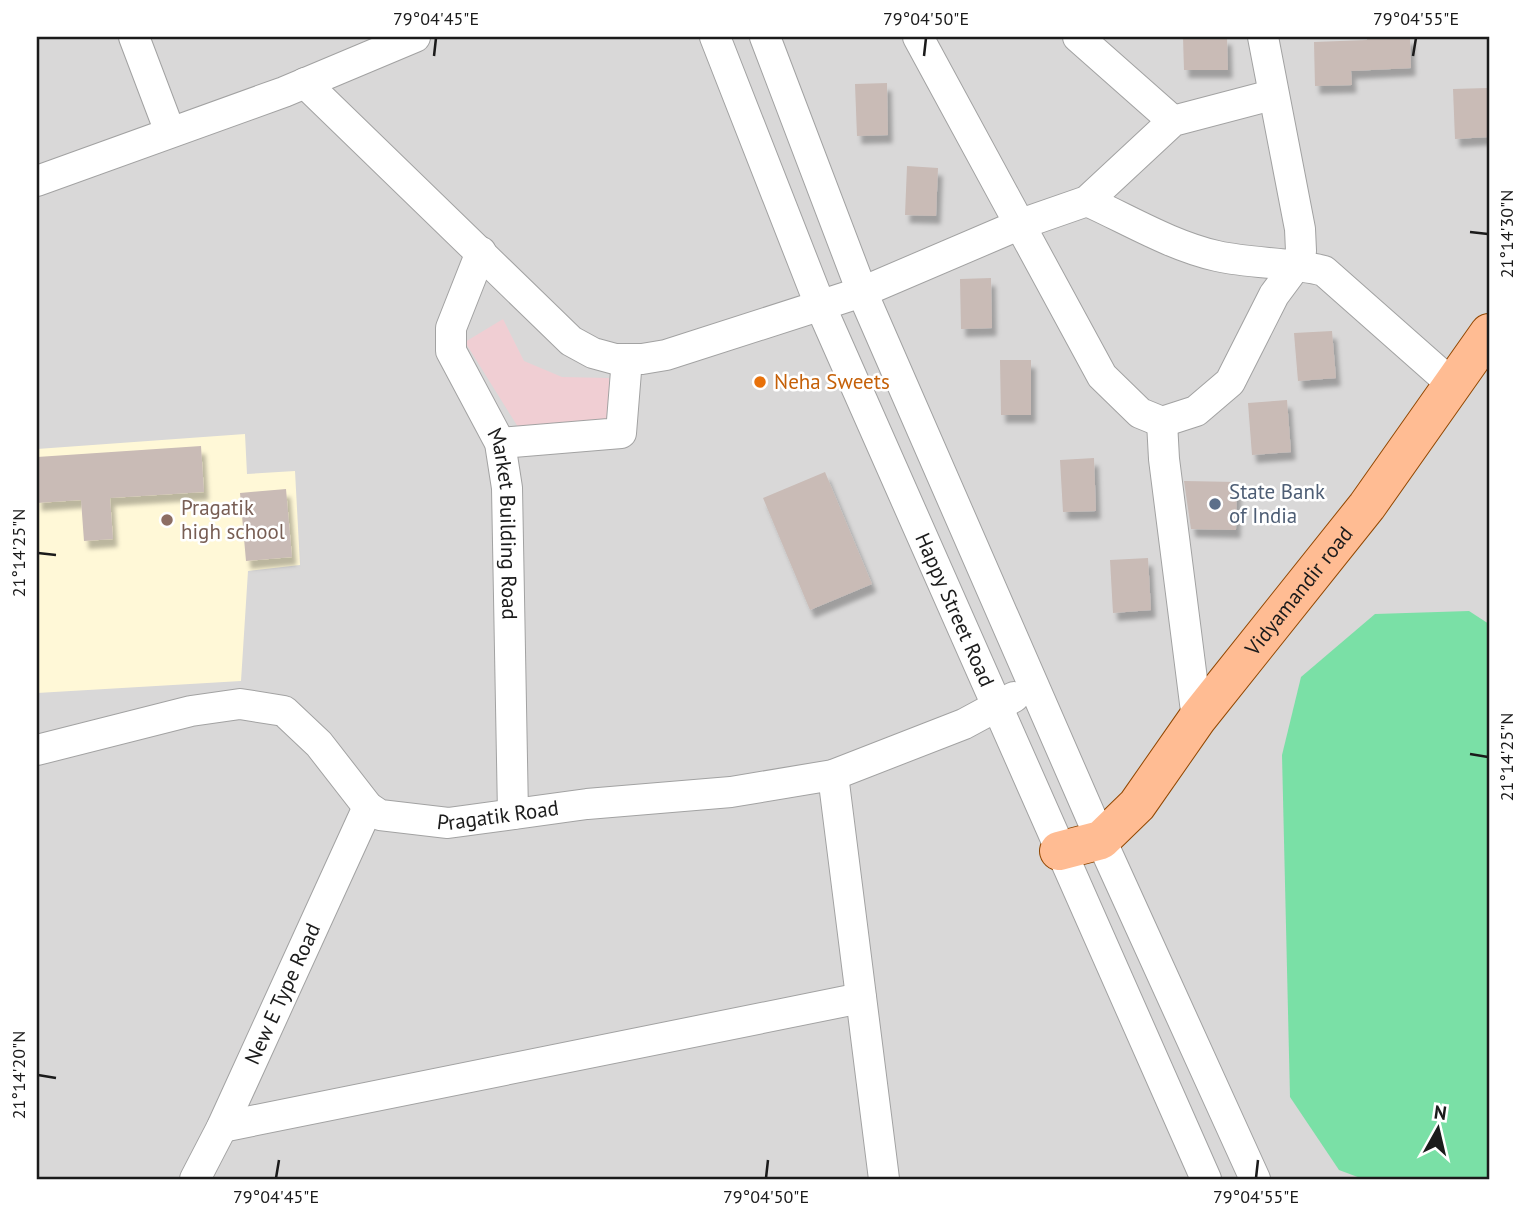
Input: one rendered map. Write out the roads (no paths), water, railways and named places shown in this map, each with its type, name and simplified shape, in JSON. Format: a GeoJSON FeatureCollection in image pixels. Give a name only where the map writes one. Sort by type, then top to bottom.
{"type":"FeatureCollection","features":[{"type":"Feature","properties":{"kind":"main road","name":"Vidyamandir road"},"geometry":{"type":"LineString","coordinates":[[1101,840],[1137,805],[1197,719],[1367,506],[1489,333]]}},
{"type":"Feature","properties":{"kind":"main road"},"geometry":{"type":"LineString","coordinates":[[1059,850],[1101,840]]}},
{"type":"Feature","properties":{"kind":"street"},"geometry":{"type":"LineString","coordinates":[[134,37],[170,132]]}},
{"type":"Feature","properties":{"kind":"street"},"geometry":{"type":"LineString","coordinates":[[37,181],[305,83],[415,37]]}},
{"type":"Feature","properties":{"kind":"street","name":"Happy Street Road"},"geometry":{"type":"LineString","coordinates":[[715,37],[820,305],[1037,802],[1206,1179]]}},
{"type":"Feature","properties":{"kind":"street","name":"Happy Street Road"},"geometry":{"type":"LineString","coordinates":[[765,37],[862,292],[1034,690],[1255,1179]]}},
{"type":"Feature","properties":{"kind":"street"},"geometry":{"type":"LineString","coordinates":[[918,37],[1102,376],[1140,413],[1162,422],[1196,411],[1230,382],[1274,295],[1297,264],[1301,251],[1300,229],[1272,95],[1263,37]]}},
{"type":"Feature","properties":{"kind":"street"},"geometry":{"type":"LineString","coordinates":[[1078,37],[1173,121]]}},
{"type":"Feature","properties":{"kind":"street"},"geometry":{"type":"LineString","coordinates":[[305,83],[571,341],[593,353],[627,359],[666,355],[862,292],[1021,224],[1087,201],[1173,121],[1272,95]]}},
{"type":"Feature","properties":{"kind":"street"},"geometry":{"type":"LineString","coordinates":[[1087,201],[1195,250],[1237,260],[1297,264],[1324,271],[1337,279],[1453,385]]}},
{"type":"Feature","properties":{"kind":"street","name":"Market Building Road"},"geometry":{"type":"LineString","coordinates":[[481,252],[451,328],[449,341],[451,351],[499,443],[507,488],[513,814]]}},
{"type":"Feature","properties":{"kind":"street"},"geometry":{"type":"LineString","coordinates":[[499,443],[621,433],[627,359]]}},
{"type":"Feature","properties":{"kind":"street"},"geometry":{"type":"LineString","coordinates":[[1162,422],[1164,459],[1197,719]]}},
{"type":"Feature","properties":{"kind":"street","name":"Pragatik Road"},"geometry":{"type":"LineString","coordinates":[[368,807],[380,814],[448,823],[730,792],[833,775],[964,724],[996,705],[1034,690]]}},
{"type":"Feature","properties":{"kind":"street"},"geometry":{"type":"LineString","coordinates":[[37,750],[191,711],[240,704],[284,711],[319,744],[368,807]]}},
{"type":"Feature","properties":{"kind":"street"},"geometry":{"type":"LineString","coordinates":[[833,775],[884,1179]]}},
{"type":"Feature","properties":{"kind":"street"},"geometry":{"type":"LineString","coordinates":[[1037,802],[1080,792]]}},
{"type":"Feature","properties":{"kind":"street","name":"New E Type Road"},"geometry":{"type":"LineString","coordinates":[[195,1179],[222,1127],[368,807]]}},
{"type":"Feature","properties":{"kind":"street"},"geometry":{"type":"LineString","coordinates":[[1082,902],[1125,894]]}},
{"type":"Feature","properties":{"kind":"street"},"geometry":{"type":"LineString","coordinates":[[222,1127],[861,998]]}},
{"type":"Feature","properties":{"kind":"place","name":"Neha Sweets"},"geometry":{"type":"Point","coordinates":[760,382]}},
{"type":"Feature","properties":{"kind":"place","name":"State Bank of India"},"geometry":{"type":"Point","coordinates":[1215,504]}},
{"type":"Feature","properties":{"kind":"place","name":"Pragatik high school"},"geometry":{"type":"Point","coordinates":[167,520]}}]}
